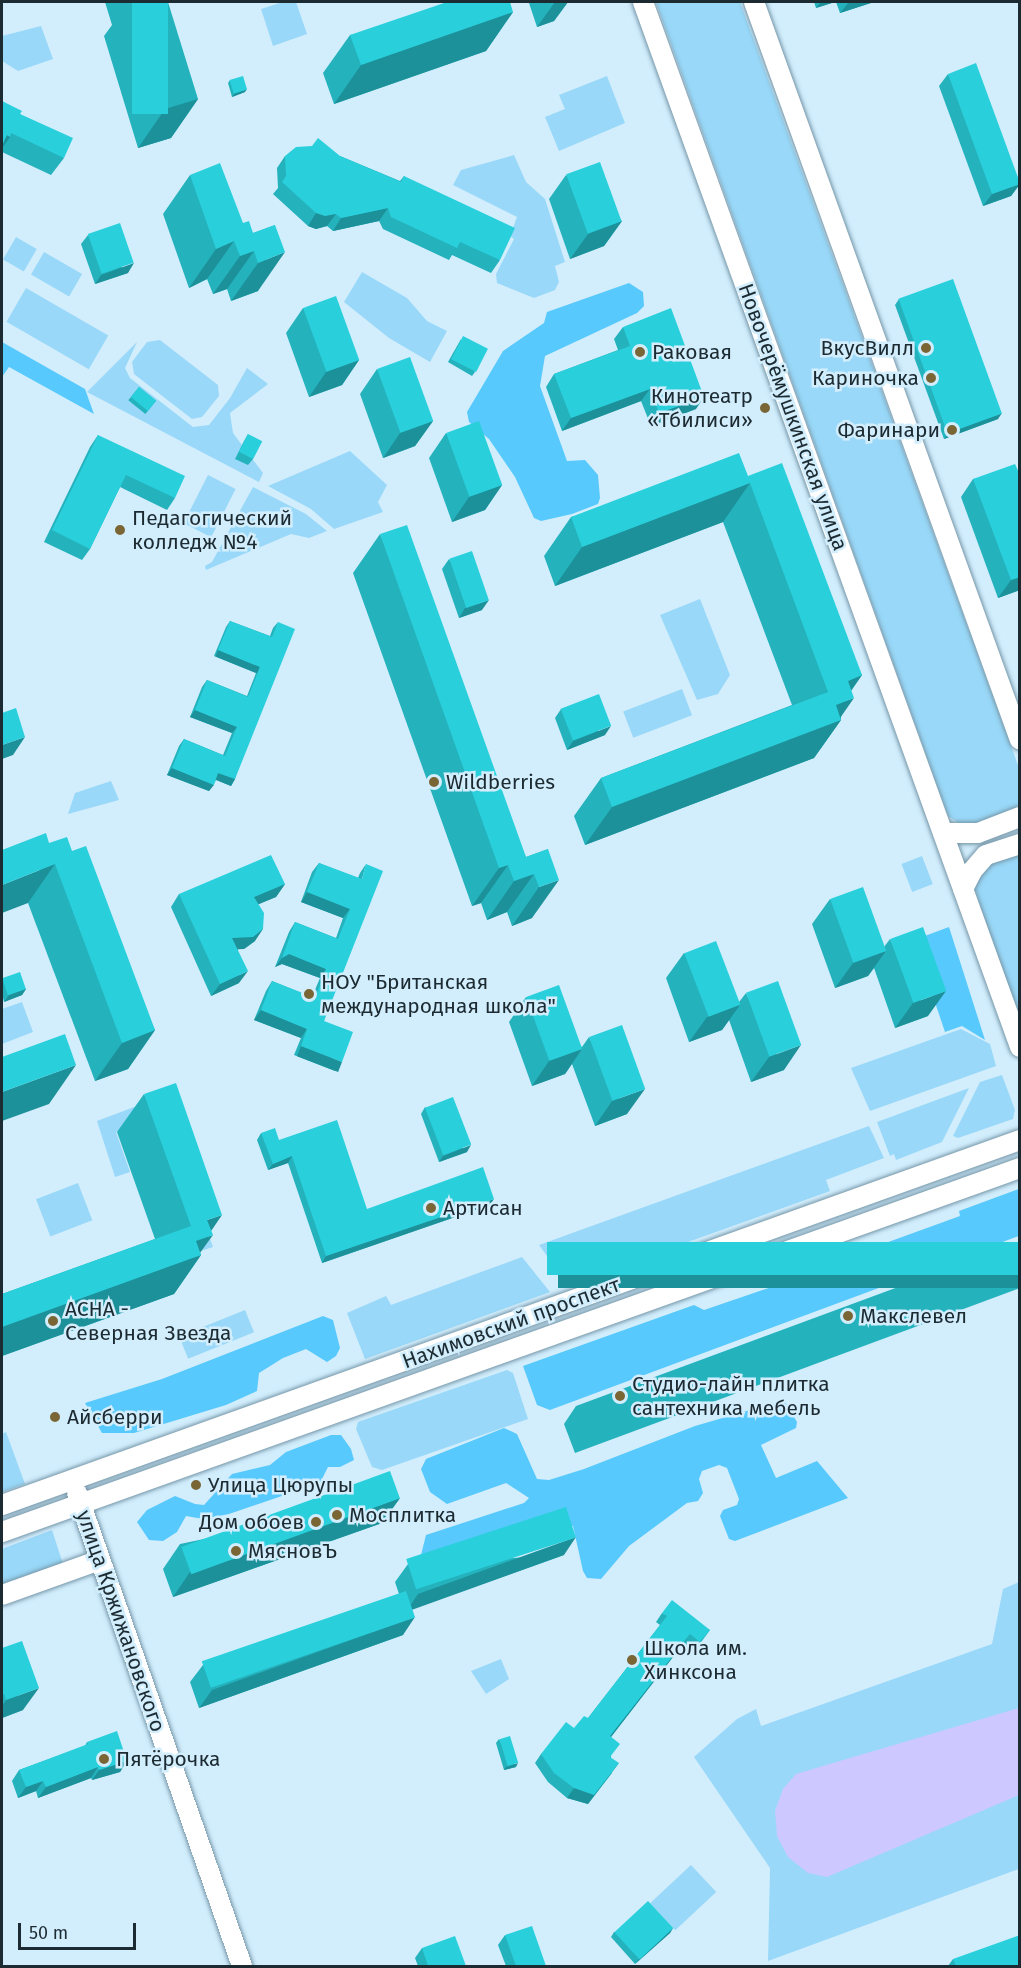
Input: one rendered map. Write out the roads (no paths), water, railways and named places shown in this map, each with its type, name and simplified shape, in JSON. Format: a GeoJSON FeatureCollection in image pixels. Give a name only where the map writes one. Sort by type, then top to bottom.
{"type":"FeatureCollection","features":[{"type":"Feature","properties":{"kind":"street","name":"Новочерёмушкинская улица"},"geometry":{"type":"LineString","coordinates":[[643,2],[1020,1047]]}},
{"type":"Feature","properties":{"kind":"street"},"geometry":{"type":"LineString","coordinates":[[754,2],[1020,740]]}},
{"type":"Feature","properties":{"kind":"street"},"geometry":{"type":"LineString","coordinates":[[944,832],[978,833],[1020,817]]}},
{"type":"Feature","properties":{"kind":"street"},"geometry":{"type":"LineString","coordinates":[[963,889],[972,870],[986,855],[1020,844]]}},
{"type":"Feature","properties":{"kind":"street","name":"Нахимовский проспект"},"geometry":{"type":"LineString","coordinates":[[2,1505],[1020,1140]]}},
{"type":"Feature","properties":{"kind":"street","name":"Нахимовский проспект"},"geometry":{"type":"LineString","coordinates":[[2,1532],[1020,1168]]}},
{"type":"Feature","properties":{"kind":"street","name":"улица Кржижановского"},"geometry":{"type":"LineString","coordinates":[[72,1480],[242,1966]]}},
{"type":"Feature","properties":{"kind":"street"},"geometry":{"type":"LineString","coordinates":[[2,1595],[100,1560]]}},
{"type":"Feature","properties":{"kind":"place","name":"ВкусВилл"},"geometry":{"type":"Point","coordinates":[926,348]}},
{"type":"Feature","properties":{"kind":"place","name":"Раковая"},"geometry":{"type":"Point","coordinates":[640,352]}},
{"type":"Feature","properties":{"kind":"place","name":"Кариночка"},"geometry":{"type":"Point","coordinates":[931,378]}},
{"type":"Feature","properties":{"kind":"place","name":"Кинотеатр «Тбилиси»"},"geometry":{"type":"Point","coordinates":[765,408]}},
{"type":"Feature","properties":{"kind":"place","name":"Фаринари"},"geometry":{"type":"Point","coordinates":[952,430]}},
{"type":"Feature","properties":{"kind":"place","name":"Педагогический колледж №4"},"geometry":{"type":"Point","coordinates":[120,530]}},
{"type":"Feature","properties":{"kind":"place","name":"Wildberries"},"geometry":{"type":"Point","coordinates":[434,782]}},
{"type":"Feature","properties":{"kind":"place","name":"НОУ \"Британская международная школа\""},"geometry":{"type":"Point","coordinates":[309,994]}},
{"type":"Feature","properties":{"kind":"place","name":"Артисан"},"geometry":{"type":"Point","coordinates":[431,1208]}},
{"type":"Feature","properties":{"kind":"place","name":"Макслевел"},"geometry":{"type":"Point","coordinates":[848,1316]}},
{"type":"Feature","properties":{"kind":"place","name":"АСНА - Северная Звезда"},"geometry":{"type":"Point","coordinates":[53,1321]}},
{"type":"Feature","properties":{"kind":"place","name":"Студио-лайн плитка сантехника мебель"},"geometry":{"type":"Point","coordinates":[620,1396]}},
{"type":"Feature","properties":{"kind":"place","name":"Айсберри"},"geometry":{"type":"Point","coordinates":[55,1417]}},
{"type":"Feature","properties":{"kind":"place","name":"Улица Цюрупы"},"geometry":{"type":"Point","coordinates":[196,1485]}},
{"type":"Feature","properties":{"kind":"place","name":"Мосплитка"},"geometry":{"type":"Point","coordinates":[337,1515]}},
{"type":"Feature","properties":{"kind":"place","name":"Дом обоев"},"geometry":{"type":"Point","coordinates":[316,1522]}},
{"type":"Feature","properties":{"kind":"place","name":"МясновЪ"},"geometry":{"type":"Point","coordinates":[236,1551]}},
{"type":"Feature","properties":{"kind":"place","name":"Школа им. Хинксона"},"geometry":{"type":"Point","coordinates":[632,1660]}},
{"type":"Feature","properties":{"kind":"place","name":"Пятёрочка"},"geometry":{"type":"Point","coordinates":[104,1759]}}]}
